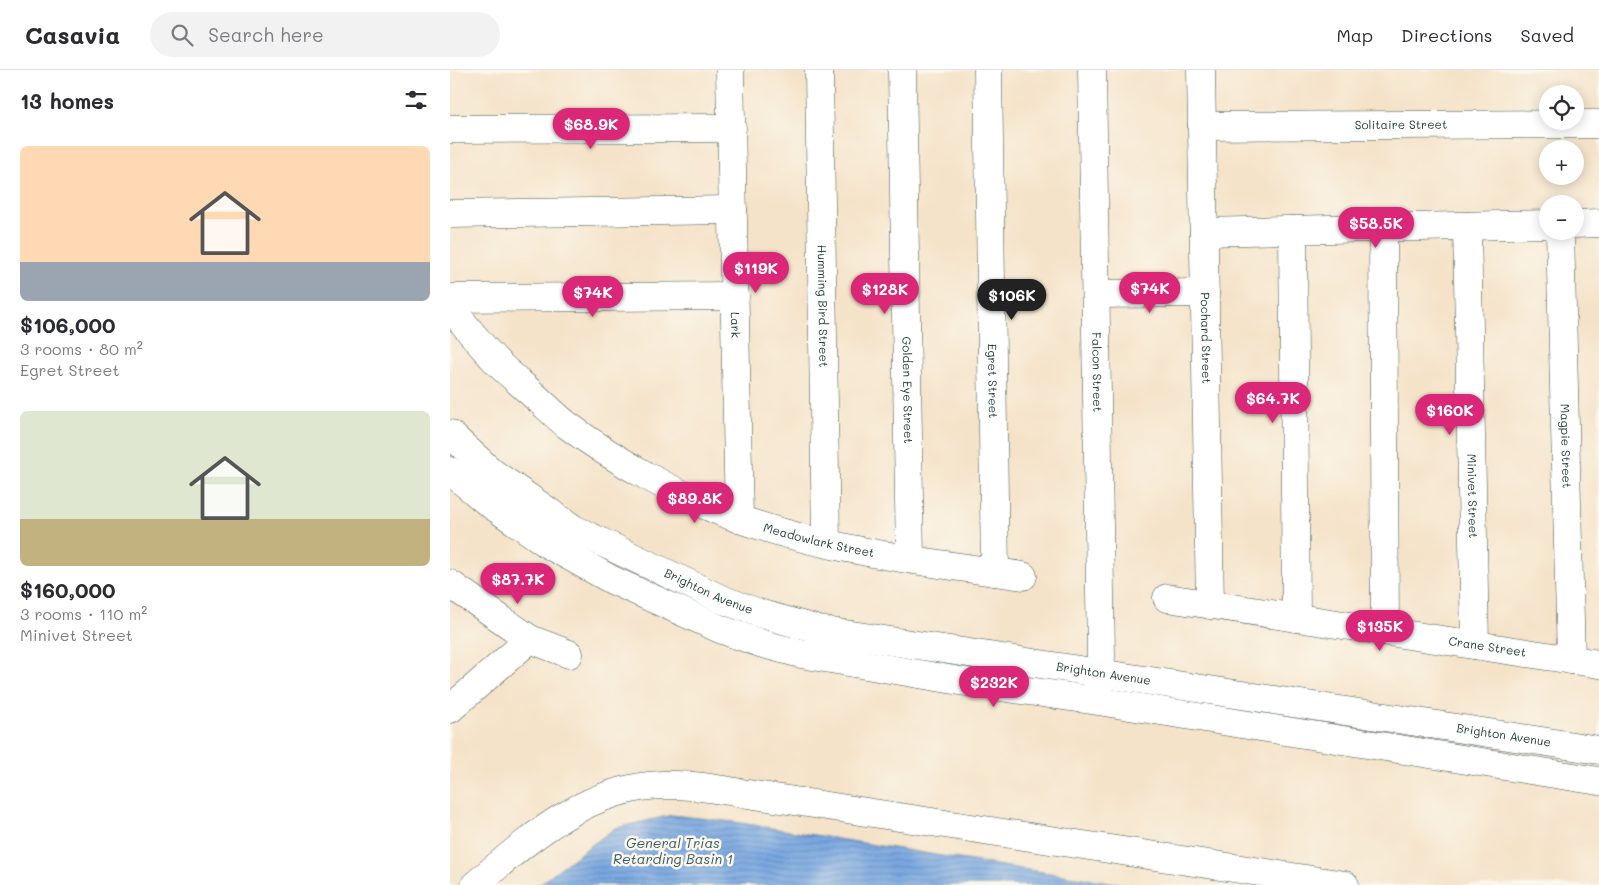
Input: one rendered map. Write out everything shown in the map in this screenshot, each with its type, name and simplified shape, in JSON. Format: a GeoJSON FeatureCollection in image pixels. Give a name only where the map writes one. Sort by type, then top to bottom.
{"type":"FeatureCollection","features":[{"type":"Feature","properties":{"kind":"street","name":"Lark"},"geometry":{"type":"LineString","coordinates":[[730,70],[739,519]]}},
{"type":"Feature","properties":{"kind":"street","name":"Humming Bird Street"},"geometry":{"type":"LineString","coordinates":[[820,70],[826,543]]}},
{"type":"Feature","properties":{"kind":"street","name":"Golden Eye Street"},"geometry":{"type":"LineString","coordinates":[[902,70],[910,559]]}},
{"type":"Feature","properties":{"kind":"street","name":"Egret Street"},"geometry":{"type":"LineString","coordinates":[[988,70],[994,572]]}},
{"type":"Feature","properties":{"kind":"street","name":"Falcon Street"},"geometry":{"type":"LineString","coordinates":[[1092,70],[1101,674],[1098,701]]}},
{"type":"Feature","properties":{"kind":"street","name":"Pochard Street"},"geometry":{"type":"LineString","coordinates":[[1201,70],[1210,605]]}},
{"type":"Feature","properties":{"kind":"street","name":"Solitaire Street"},"geometry":{"type":"LineString","coordinates":[[1202,126],[1599,124]]}},
{"type":"Feature","properties":{"kind":"street"},"geometry":{"type":"LineString","coordinates":[[450,130],[732,128]]}},
{"type":"Feature","properties":{"kind":"street"},"geometry":{"type":"LineString","coordinates":[[450,214],[733,210]]}},
{"type":"Feature","properties":{"kind":"street"},"geometry":{"type":"LineString","coordinates":[[1204,232],[1539,224]]}},
{"type":"Feature","properties":{"kind":"street"},"geometry":{"type":"LineString","coordinates":[[1584,224],[1599,224]]}},
{"type":"Feature","properties":{"kind":"street","name":"Minivet Street"},"geometry":{"type":"LineString","coordinates":[[1466,226],[1476,645]]}},
{"type":"Feature","properties":{"kind":"street"},"geometry":{"type":"LineString","coordinates":[[1383,228],[1385,631]]}},
{"type":"Feature","properties":{"kind":"street"},"geometry":{"type":"LineString","coordinates":[[1293,230],[1296,618]]}},
{"type":"Feature","properties":{"kind":"street","name":"Magpie Street"},"geometry":{"type":"LineString","coordinates":[[1560,240],[1572,660]]}},
{"type":"Feature","properties":{"kind":"street"},"geometry":{"type":"LineString","coordinates":[[1096,294],[1205,293]]}},
{"type":"Feature","properties":{"kind":"street"},"geometry":{"type":"LineString","coordinates":[[450,298],[735,296]]}},
{"type":"Feature","properties":{"kind":"street","name":"Meadowlark Street"},"geometry":{"type":"LineString","coordinates":[[450,307],[501,366],[566,424],[641,472],[704,505],[739,519],[826,543],[910,559],[1023,576]]}},
{"type":"Feature","properties":{"kind":"street","name":"Brighton Avenue"},"geometry":{"type":"LineString","coordinates":[[450,434],[492,473],[574,529],[729,602],[762,614],[819,630],[1599,750]]}},
{"type":"Feature","properties":{"kind":"street"},"geometry":{"type":"LineString","coordinates":[[450,471],[486,501],[549,545],[612,580],[720,629],[763,644],[801,654],[972,683],[1098,701],[1599,781]]}},
{"type":"Feature","properties":{"kind":"street"},"geometry":{"type":"LineString","coordinates":[[453,591],[530,639],[569,654]]}},
{"type":"Feature","properties":{"kind":"street","name":"Crane Street"},"geometry":{"type":"LineString","coordinates":[[1167,598],[1599,664]]}},
{"type":"Feature","properties":{"kind":"street"},"geometry":{"type":"LineString","coordinates":[[450,709],[530,639]]}},
{"type":"Feature","properties":{"kind":"street"},"geometry":{"type":"LineString","coordinates":[[475,885],[556,820],[581,806],[627,789],[664,784],[726,790],[1345,885]]}},
{"type":"Feature","properties":{"kind":"street"},"geometry":{"type":"LineString","coordinates":[[500,885],[507,876],[507,858]]}},
{"type":"Feature","properties":{"kind":"water","name":"General Trias Retarding Basin 1"},"geometry":{"type":"Polygon","coordinates":[[[672,815],[735,822],[1129,885],[539,885],[615,828],[672,815]]]}}]}
